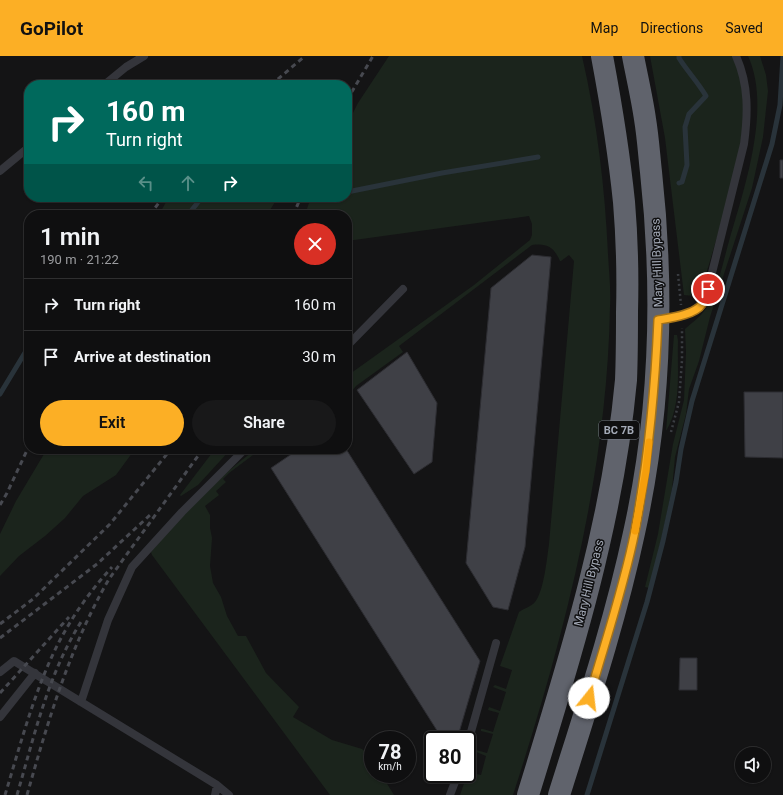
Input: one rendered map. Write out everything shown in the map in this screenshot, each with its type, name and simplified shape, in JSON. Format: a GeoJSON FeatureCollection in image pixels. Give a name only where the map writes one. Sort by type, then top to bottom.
{"type":"FeatureCollection","features":[{"type":"Feature","properties":{"kind":"highway","name":"Mary Hill Bypass"},"geometry":{"type":"LineString","coordinates":[[528,795],[560,692],[589,590],[614,470],[626,379],[628,276],[624,203],[614,125],[602,56]]}},
{"type":"Feature","properties":{"kind":"highway","name":"Mary Hill Bypass"},"geometry":{"type":"LineString","coordinates":[[559,795],[619,594],[634,533],[646,471],[655,382],[659,273],[654,198],[645,121],[633,56]]}},
{"type":"Feature","properties":{"kind":"lane"},"geometry":{"type":"LineString","coordinates":[[110,80],[126,67],[144,56]]}},
{"type":"Feature","properties":{"kind":"lane"},"geometry":{"type":"LineString","coordinates":[[658,320],[682,316],[693,311],[702,305],[708,289],[744,144],[747,120],[747,95],[742,69],[736,56]]}},
{"type":"Feature","properties":{"kind":"lane"},"geometry":{"type":"LineString","coordinates":[[0,171],[24,151]]}},
{"type":"Feature","properties":{"kind":"lane"},"geometry":{"type":"LineString","coordinates":[[352,341],[403,289]]}},
{"type":"Feature","properties":{"kind":"lane"},"geometry":{"type":"LineString","coordinates":[[81,702],[108,620],[132,567],[182,512],[240,454]]}},
{"type":"Feature","properties":{"kind":"lane"},"geometry":{"type":"LineString","coordinates":[[471,731],[496,643]]}},
{"type":"Feature","properties":{"kind":"lane"},"geometry":{"type":"LineString","coordinates":[[0,672],[14,661],[217,786],[229,795]]}},
{"type":"Feature","properties":{"kind":"lane"},"geometry":{"type":"LineString","coordinates":[[0,717],[35,674]]}},
{"type":"Feature","properties":{"kind":"lane"},"geometry":{"type":"LineString","coordinates":[[450,795],[455,783]]}},
{"type":"Feature","properties":{"kind":"lane"},"geometry":{"type":"LineString","coordinates":[[215,795],[217,786]]}},
{"type":"Feature","properties":{"kind":"path"},"geometry":{"type":"LineString","coordinates":[[680,287],[682,316]]}},
{"type":"Feature","properties":{"kind":"shaded area"},"geometry":{"type":"Polygon","coordinates":[[[389,56],[582,56],[596,130],[607,229],[610,294],[607,369],[601,431],[580,554],[549,676],[513,795],[460,795],[464,783],[476,783],[476,774],[481,775],[486,756],[476,752],[476,750],[487,753],[493,734],[481,731],[481,729],[493,732],[499,713],[488,710],[489,707],[500,711],[506,692],[493,687],[495,685],[506,689],[512,670],[500,666],[519,612],[535,602],[543,583],[549,544],[574,261],[569,255],[560,261],[555,252],[546,245],[532,245],[399,346],[403,352],[356,386],[352,391],[352,372],[474,285],[530,240],[532,235],[532,224],[529,216],[352,240],[352,210],[307,210],[309,202],[352,202],[352,115],[358,103],[389,56]]]}},
{"type":"Feature","properties":{"kind":"shaded area"},"geometry":{"type":"Polygon","coordinates":[[[650,56],[736,56],[743,77],[743,131],[731,190],[698,298],[684,295],[665,138],[650,56]]]}},
{"type":"Feature","properties":{"kind":"shaded area"},"geometry":{"type":"Polygon","coordinates":[[[748,56],[760,56],[766,75],[768,91],[763,137],[752,188],[710,317],[699,361],[689,389],[686,414],[675,457],[672,489],[649,588],[645,587],[658,534],[673,444],[684,400],[686,352],[685,329],[704,312],[715,290],[742,197],[753,148],[757,100],[755,77],[748,56]]]}},
{"type":"Feature","properties":{"kind":"shaded area"},"geometry":{"type":"Polygon","coordinates":[[[166,202],[275,202],[270,210],[162,210],[166,202]]]}},
{"type":"Feature","properties":{"kind":"shaded area"},"geometry":{"type":"Polygon","coordinates":[[[674,335],[677,335],[678,341],[677,399],[671,421],[666,431],[674,335]]]}},
{"type":"Feature","properties":{"kind":"shaded area"},"geometry":{"type":"Polygon","coordinates":[[[44,454],[131,454],[116,475],[83,496],[65,518],[19,556],[0,576],[0,534],[16,501],[44,454]]]}},
{"type":"Feature","properties":{"kind":"shaded area"},"geometry":{"type":"Polygon","coordinates":[[[211,454],[226,454],[198,485],[181,496],[180,495],[211,454]]]}},
{"type":"Feature","properties":{"kind":"shaded area"},"geometry":{"type":"Polygon","coordinates":[[[250,454],[254,454],[223,479],[226,482],[216,491],[219,495],[205,506],[210,515],[212,538],[210,566],[213,583],[221,597],[227,616],[238,636],[246,636],[266,673],[299,707],[293,717],[332,740],[364,750],[364,783],[387,783],[394,795],[330,795],[152,555],[151,552],[175,524],[228,472],[250,454]]]}},
{"type":"Feature","properties":{"kind":"building"},"geometry":{"type":"Polygon","coordinates":[[[780,160],[783,160],[783,178],[780,178],[780,160]]]}},
{"type":"Feature","properties":{"kind":"building"},"geometry":{"type":"Polygon","coordinates":[[[532,255],[551,257],[525,547],[508,610],[493,607],[466,563],[491,288],[532,255]]]}},
{"type":"Feature","properties":{"kind":"building"},"geometry":{"type":"Polygon","coordinates":[[[407,352],[437,403],[432,462],[414,474],[357,390],[407,352]]]}},
{"type":"Feature","properties":{"kind":"building"},"geometry":{"type":"Polygon","coordinates":[[[744,392],[783,392],[783,458],[745,457],[744,392]]]}},
{"type":"Feature","properties":{"kind":"building"},"geometry":{"type":"Polygon","coordinates":[[[292,454],[349,454],[480,661],[459,731],[437,731],[271,468],[292,454]]]}},
{"type":"Feature","properties":{"kind":"building"},"geometry":{"type":"Polygon","coordinates":[[[680,658],[697,658],[697,690],[679,690],[680,658]]]}},
{"type":"Feature","properties":{"kind":"waterway"},"geometry":{"type":"LineString","coordinates":[[679,56],[682,63],[706,96],[689,114],[685,127],[687,165],[682,182],[679,183]]}},
{"type":"Feature","properties":{"kind":"waterway"},"geometry":{"type":"LineString","coordinates":[[587,795],[647,602],[663,541],[692,401],[772,144],[780,105],[783,56]]}},
{"type":"Feature","properties":{"kind":"waterway"},"geometry":{"type":"LineString","coordinates":[[352,191],[442,173],[538,157]]}},
{"type":"Feature","properties":{"kind":"waterway"},"geometry":{"type":"LineString","coordinates":[[192,210],[198,202]]}},
{"type":"Feature","properties":{"kind":"waterway"},"geometry":{"type":"LineString","coordinates":[[0,394],[24,354]]}},
{"type":"Feature","properties":{"kind":"railway"},"geometry":{"type":"LineString","coordinates":[[277,80],[305,56]]}},
{"type":"Feature","properties":{"kind":"railway"},"geometry":{"type":"LineString","coordinates":[[352,92],[373,56]]}},
{"type":"Feature","properties":{"kind":"railway"},"geometry":{"type":"LineString","coordinates":[[154,210],[159,202]]}},
{"type":"Feature","properties":{"kind":"railway"},"geometry":{"type":"LineString","coordinates":[[295,210],[299,202]]}},
{"type":"Feature","properties":{"kind":"railway"},"geometry":{"type":"LineString","coordinates":[[0,505],[25,454]]}},
{"type":"Feature","properties":{"kind":"railway"},"geometry":{"type":"LineString","coordinates":[[0,624],[33,599],[110,524],[167,454]]}},
{"type":"Feature","properties":{"kind":"railway"},"geometry":{"type":"LineString","coordinates":[[27,795],[61,684],[71,657],[95,604],[109,579],[199,454]]}},
{"type":"Feature","properties":{"kind":"railway"},"geometry":{"type":"LineString","coordinates":[[0,638],[97,564],[150,515]]}},
{"type":"Feature","properties":{"kind":"railway"},"geometry":{"type":"LineString","coordinates":[[5,795],[35,698],[50,660],[76,612],[112,567]]}},
{"type":"Feature","properties":{"kind":"railway"},"geometry":{"type":"LineString","coordinates":[[0,693],[69,617]]}},
{"type":"Feature","properties":{"kind":"railway"},"geometry":{"type":"LineString","coordinates":[[17,795],[36,728],[51,684],[69,642],[81,622]]}},
{"type":"Feature","properties":{"kind":"slow traffic"},"geometry":{"type":"LineString","coordinates":[[635,531],[646,471],[649,442]]}},
{"type":"Feature","properties":{"kind":"route"},"geometry":{"type":"LineString","coordinates":[[589,698],[619,594],[634,533],[646,471],[655,382],[658,320],[682,316],[693,311],[702,305],[708,289]]}}]}
